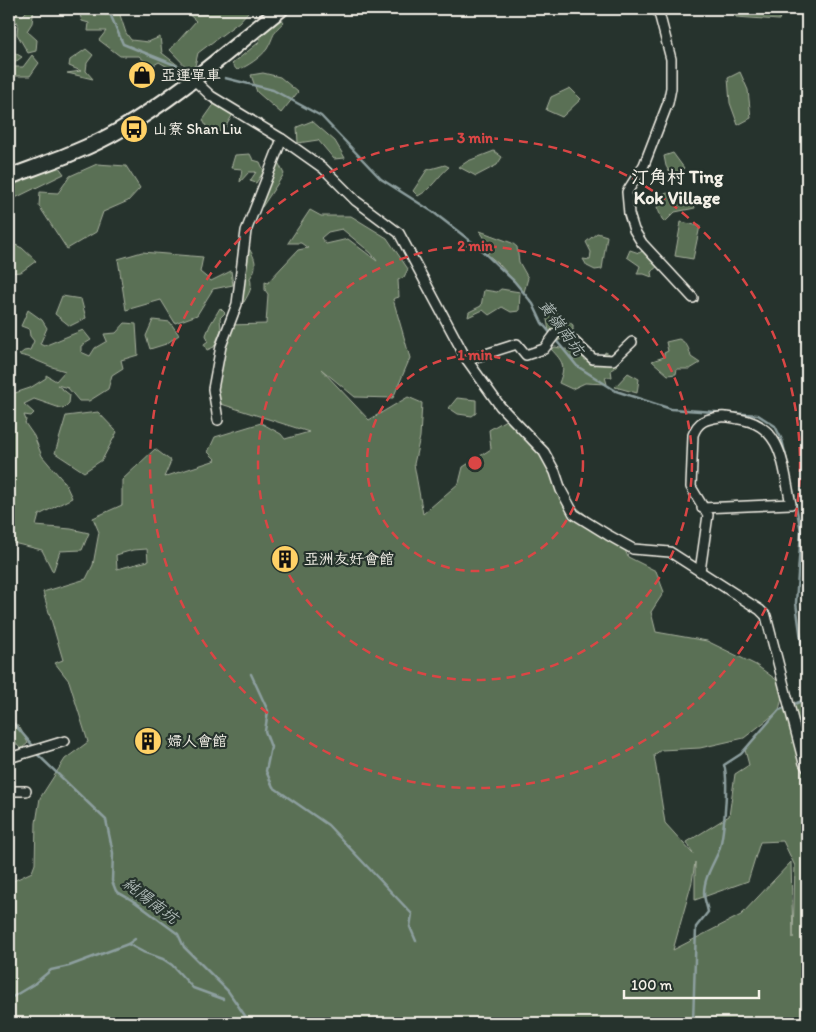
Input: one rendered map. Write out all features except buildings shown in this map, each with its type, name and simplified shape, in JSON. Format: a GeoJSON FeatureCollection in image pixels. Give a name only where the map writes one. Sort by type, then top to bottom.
{"type":"FeatureCollection","features":[{"type":"Feature","properties":{"kind":"main road"},"geometry":{"type":"LineString","coordinates":[[9,177],[79,150],[117,132],[193,79],[281,9]]}},
{"type":"Feature","properties":{"kind":"street"},"geometry":{"type":"LineString","coordinates":[[658,9],[670,59],[671,88],[668,103],[644,165],[627,192],[629,214],[634,230],[642,243],[693,298]]}},
{"type":"Feature","properties":{"kind":"street"},"geometry":{"type":"LineString","coordinates":[[193,79],[211,96],[282,139],[323,168],[356,201],[399,233],[467,360],[500,406],[544,452],[574,514],[633,548],[670,552],[760,610],[766,616],[804,763],[807,768]]}},
{"type":"Feature","properties":{"kind":"street"},"geometry":{"type":"LineString","coordinates":[[218,420],[213,389],[221,346],[237,304],[246,231],[282,139]]}},
{"type":"Feature","properties":{"kind":"street"},"geometry":{"type":"LineString","coordinates":[[467,360],[517,344],[526,355],[544,349],[556,333],[564,331],[593,358],[613,360],[632,342]]}},
{"type":"Feature","properties":{"kind":"street"},"geometry":{"type":"LineString","coordinates":[[700,571],[708,516],[702,508],[690,487],[693,434],[696,427],[708,419],[724,416],[745,419],[758,424],[770,432],[778,445],[791,504],[702,508]]}},
{"type":"Feature","properties":{"kind":"street"},"geometry":{"type":"LineString","coordinates":[[9,758],[65,741]]}},
{"type":"Feature","properties":{"kind":"street"},"geometry":{"type":"LineString","coordinates":[[9,789],[12,791],[26,791]]}},
{"type":"Feature","properties":{"kind":"green space"},"geometry":{"type":"Polygon","coordinates":[[[29,9],[34,9],[32,23],[27,31],[37,40],[36,51],[28,53],[17,34],[18,23],[9,17],[12,11],[22,16],[29,9]]]}},
{"type":"Feature","properties":{"kind":"green space"},"geometry":{"type":"Polygon","coordinates":[[[78,9],[107,9],[104,11],[105,15],[119,12],[126,33],[131,40],[148,42],[160,37],[162,53],[184,70],[176,75],[173,70],[159,62],[154,65],[147,63],[139,56],[120,56],[99,40],[106,31],[88,31],[89,23],[82,21],[78,9]]]}},
{"type":"Feature","properties":{"kind":"green space"},"geometry":{"type":"Polygon","coordinates":[[[183,9],[261,9],[249,11],[239,22],[198,53],[193,74],[170,50],[196,21],[183,9]]]}},
{"type":"Feature","properties":{"kind":"green space"},"geometry":{"type":"Polygon","coordinates":[[[734,9],[782,9],[779,20],[736,17],[734,9]]]}},
{"type":"Feature","properties":{"kind":"green space"},"geometry":{"type":"Polygon","coordinates":[[[279,16],[284,22],[275,32],[267,49],[254,61],[237,70],[232,64],[258,43],[268,23],[279,16]]]}},
{"type":"Feature","properties":{"kind":"green space"},"geometry":{"type":"Polygon","coordinates":[[[9,31],[14,38],[10,50],[22,57],[14,63],[13,67],[23,67],[32,55],[39,63],[30,76],[9,76],[9,31]]]}},
{"type":"Feature","properties":{"kind":"green space"},"geometry":{"type":"Polygon","coordinates":[[[86,49],[93,55],[87,63],[86,71],[93,79],[67,73],[81,71],[69,66],[70,60],[86,49]]]}},
{"type":"Feature","properties":{"kind":"green space"},"geometry":{"type":"Polygon","coordinates":[[[740,72],[748,90],[751,118],[738,125],[730,103],[728,78],[740,72]]]}},
{"type":"Feature","properties":{"kind":"green space"},"geometry":{"type":"Polygon","coordinates":[[[263,73],[280,77],[298,92],[281,113],[257,92],[251,75],[263,73]]]}},
{"type":"Feature","properties":{"kind":"green space"},"geometry":{"type":"Polygon","coordinates":[[[570,88],[581,99],[562,117],[546,110],[551,97],[570,88]]]}},
{"type":"Feature","properties":{"kind":"green space"},"geometry":{"type":"Polygon","coordinates":[[[215,103],[233,114],[222,133],[216,129],[207,128],[203,120],[215,103]]]}},
{"type":"Feature","properties":{"kind":"green space"},"geometry":{"type":"Polygon","coordinates":[[[312,121],[335,141],[345,158],[334,159],[318,140],[298,143],[297,127],[312,121]]]}},
{"type":"Feature","properties":{"kind":"green space"},"geometry":{"type":"Polygon","coordinates":[[[494,151],[502,157],[497,165],[476,176],[459,167],[468,161],[494,151]]]}},
{"type":"Feature","properties":{"kind":"green space"},"geometry":{"type":"Polygon","coordinates":[[[673,153],[684,168],[672,177],[666,166],[664,156],[673,153]]]}},
{"type":"Feature","properties":{"kind":"green space"},"geometry":{"type":"Polygon","coordinates":[[[250,154],[253,160],[260,162],[264,171],[256,183],[250,181],[256,172],[249,172],[240,182],[242,169],[231,168],[235,155],[250,154]]]}},
{"type":"Feature","properties":{"kind":"green space"},"geometry":{"type":"Polygon","coordinates":[[[278,162],[284,174],[262,207],[259,206],[269,164],[278,162]]]}},
{"type":"Feature","properties":{"kind":"green space"},"geometry":{"type":"Polygon","coordinates":[[[56,163],[64,174],[9,201],[9,181],[56,163]]]}},
{"type":"Feature","properties":{"kind":"green space"},"geometry":{"type":"Polygon","coordinates":[[[97,164],[126,166],[140,188],[128,201],[103,212],[96,232],[67,249],[39,206],[40,192],[58,193],[70,176],[97,164]]]}},
{"type":"Feature","properties":{"kind":"green space"},"geometry":{"type":"Polygon","coordinates":[[[445,165],[449,167],[427,190],[418,196],[413,191],[427,170],[445,165]]]}},
{"type":"Feature","properties":{"kind":"green space"},"geometry":{"type":"Polygon","coordinates":[[[668,193],[672,197],[676,195],[692,198],[695,208],[675,212],[665,222],[657,207],[659,204],[653,201],[654,196],[668,193]]]}},
{"type":"Feature","properties":{"kind":"green space"},"geometry":{"type":"Polygon","coordinates":[[[310,210],[321,216],[351,216],[387,238],[408,269],[404,277],[398,280],[399,297],[393,299],[410,358],[393,398],[355,397],[321,369],[369,420],[408,397],[422,403],[420,437],[414,464],[423,514],[459,483],[463,467],[491,449],[489,430],[511,417],[547,457],[567,500],[622,543],[628,557],[656,571],[664,592],[651,612],[656,632],[707,641],[756,665],[785,686],[779,710],[807,699],[807,1023],[9,1023],[9,883],[32,872],[35,864],[36,823],[40,798],[65,759],[88,742],[69,681],[55,663],[63,660],[43,592],[86,579],[93,565],[99,532],[93,518],[122,505],[122,480],[155,449],[171,461],[164,477],[216,460],[208,452],[215,437],[261,423],[281,434],[285,439],[309,432],[215,402],[229,325],[266,324],[268,294],[265,290],[265,282],[268,283],[298,250],[308,248],[301,243],[288,243],[310,210]],[[342,229],[328,232],[321,238],[326,244],[348,239],[377,261],[371,253],[342,229]],[[147,549],[133,550],[116,555],[117,569],[148,561],[147,549]],[[776,713],[744,738],[700,748],[661,750],[654,755],[665,823],[693,854],[687,842],[729,816],[735,774],[749,765],[745,750],[776,713]],[[783,841],[760,842],[748,881],[695,900],[695,862],[692,882],[673,950],[741,915],[791,862],[793,938],[795,866],[783,841]]]}},
{"type":"Feature","properties":{"kind":"green space"},"geometry":{"type":"Polygon","coordinates":[[[681,222],[700,226],[693,259],[675,256],[681,222]]]}},
{"type":"Feature","properties":{"kind":"green space"},"geometry":{"type":"Polygon","coordinates":[[[480,231],[512,243],[517,247],[519,262],[528,278],[524,292],[499,264],[487,254],[492,250],[480,231]]]}},
{"type":"Feature","properties":{"kind":"green space"},"geometry":{"type":"Polygon","coordinates":[[[597,233],[607,236],[602,269],[595,270],[587,266],[583,259],[590,260],[591,252],[586,242],[597,233]]]}},
{"type":"Feature","properties":{"kind":"green space"},"geometry":{"type":"Polygon","coordinates":[[[9,242],[22,248],[36,261],[21,272],[9,273],[9,242]]]}},
{"type":"Feature","properties":{"kind":"green space"},"geometry":{"type":"Polygon","coordinates":[[[248,247],[253,255],[255,267],[250,278],[251,288],[249,293],[244,302],[240,302],[248,247]]]}},
{"type":"Feature","properties":{"kind":"green space"},"geometry":{"type":"Polygon","coordinates":[[[630,250],[639,253],[644,250],[659,265],[651,272],[652,277],[637,274],[640,266],[627,257],[630,250]]]}},
{"type":"Feature","properties":{"kind":"green space"},"geometry":{"type":"Polygon","coordinates":[[[142,252],[203,257],[200,272],[211,281],[231,271],[233,285],[213,289],[197,315],[175,323],[161,300],[126,310],[118,259],[142,252]]]}},
{"type":"Feature","properties":{"kind":"green space"},"geometry":{"type":"Polygon","coordinates":[[[501,289],[520,292],[519,311],[511,312],[502,307],[489,315],[483,310],[468,317],[469,312],[481,306],[484,290],[497,292],[501,289]]]}},
{"type":"Feature","properties":{"kind":"green space"},"geometry":{"type":"Polygon","coordinates":[[[62,296],[81,299],[86,318],[70,326],[55,314],[62,296]]]}},
{"type":"Feature","properties":{"kind":"green space"},"geometry":{"type":"Polygon","coordinates":[[[220,308],[225,313],[220,318],[221,330],[214,347],[207,350],[204,344],[208,341],[206,335],[220,308]]]}},
{"type":"Feature","properties":{"kind":"green space"},"geometry":{"type":"Polygon","coordinates":[[[28,310],[42,320],[47,328],[40,344],[44,346],[83,330],[91,340],[81,346],[81,352],[90,356],[95,348],[107,341],[104,334],[116,333],[125,323],[136,324],[138,355],[121,360],[123,368],[112,375],[108,389],[89,401],[79,401],[68,388],[57,385],[70,395],[69,403],[63,409],[34,399],[24,404],[34,413],[31,416],[24,415],[25,423],[34,436],[42,456],[65,483],[72,498],[39,515],[36,526],[71,529],[89,533],[82,550],[60,551],[53,572],[42,550],[9,542],[9,395],[30,388],[46,378],[46,375],[56,381],[65,371],[19,355],[24,351],[30,350],[34,341],[30,336],[29,329],[21,326],[28,310]]]}},
{"type":"Feature","properties":{"kind":"green space"},"geometry":{"type":"Polygon","coordinates":[[[556,312],[573,325],[573,334],[555,342],[550,337],[546,314],[556,312]]]}},
{"type":"Feature","properties":{"kind":"green space"},"geometry":{"type":"Polygon","coordinates":[[[153,320],[170,322],[179,335],[166,344],[150,349],[146,336],[153,320]]]}},
{"type":"Feature","properties":{"kind":"green space"},"geometry":{"type":"Polygon","coordinates":[[[679,339],[687,346],[691,357],[700,363],[690,369],[677,369],[676,374],[668,375],[652,361],[664,357],[664,353],[668,351],[666,342],[679,339]]]}},
{"type":"Feature","properties":{"kind":"green space"},"geometry":{"type":"Polygon","coordinates":[[[555,347],[582,352],[585,359],[594,365],[603,362],[605,352],[612,355],[617,366],[611,370],[612,377],[605,377],[607,384],[585,383],[572,389],[559,383],[563,368],[561,361],[551,349],[555,347]]]}},
{"type":"Feature","properties":{"kind":"green space"},"geometry":{"type":"Polygon","coordinates":[[[628,373],[639,379],[637,393],[615,387],[628,373]]]}},
{"type":"Feature","properties":{"kind":"green space"},"geometry":{"type":"Polygon","coordinates":[[[457,398],[476,400],[476,413],[472,416],[458,414],[449,408],[457,398]]]}},
{"type":"Feature","properties":{"kind":"green space"},"geometry":{"type":"Polygon","coordinates":[[[98,412],[117,432],[102,460],[84,472],[55,453],[66,416],[98,412]]]}},
{"type":"Feature","properties":{"kind":"green space"},"geometry":{"type":"Polygon","coordinates":[[[9,719],[20,728],[28,743],[21,749],[9,736],[9,719]]]}},
{"type":"Feature","properties":{"kind":"waterway"},"geometry":{"type":"LineString","coordinates":[[108,9],[123,44],[180,67]]}},
{"type":"Feature","properties":{"kind":"waterway","name":"黃嶺南坑"},"geometry":{"type":"LineString","coordinates":[[225,78],[273,90],[321,116],[381,179],[433,212],[477,246],[514,281],[533,304],[542,323],[551,334]]}},
{"type":"Feature","properties":{"kind":"waterway","name":"黃嶺南坑"},"geometry":{"type":"LineString","coordinates":[[555,339],[577,366],[616,391],[671,409],[758,415],[775,426],[782,440],[787,461]]}},
{"type":"Feature","properties":{"kind":"waterway","name":"黃嶺南坑"},"geometry":{"type":"LineString","coordinates":[[795,501],[801,531],[796,603],[807,683]]}},
{"type":"Feature","properties":{"kind":"waterway"},"geometry":{"type":"LineString","coordinates":[[251,674],[268,711],[265,731],[271,747],[266,771],[273,787],[328,825],[412,914],[410,927],[416,941]]}},
{"type":"Feature","properties":{"kind":"waterway"},"geometry":{"type":"LineString","coordinates":[[693,1023],[696,927],[708,912],[704,898],[704,888],[718,853],[722,835],[726,795],[724,765],[741,754],[779,710],[807,699]]}},
{"type":"Feature","properties":{"kind":"waterway","name":"純陽南坑"},"geometry":{"type":"LineString","coordinates":[[9,718],[34,747]]}},
{"type":"Feature","properties":{"kind":"waterway","name":"純陽南坑"},"geometry":{"type":"LineString","coordinates":[[36,753],[106,820],[113,853],[112,881],[116,891],[135,902],[178,934],[184,947],[228,991],[250,1023]]}},
{"type":"Feature","properties":{"kind":"waterway"},"geometry":{"type":"LineString","coordinates":[[9,999],[34,984],[51,970],[69,966],[128,944],[135,939]]}},
{"type":"Feature","properties":{"kind":"waterway"},"geometry":{"type":"LineString","coordinates":[[128,944],[163,959],[172,965],[193,988],[223,999]]}},
{"type":"Feature","properties":{"kind":"place","name":"亞運單車"},"geometry":{"type":"Point","coordinates":[142,75]}},
{"type":"Feature","properties":{"kind":"place","name":"山寮 Shan Liu"},"geometry":{"type":"Point","coordinates":[134,129]}},
{"type":"Feature","properties":{"kind":"place","name":"亞洲友好會館"},"geometry":{"type":"Point","coordinates":[285,559]}},
{"type":"Feature","properties":{"kind":"place","name":"婦人會館"},"geometry":{"type":"Point","coordinates":[148,741]}},
{"type":"Feature","properties":{"kind":"district","name":"汀角村 Ting Kok Village"},"geometry":{"type":"Point","coordinates":[677,187]}}]}
